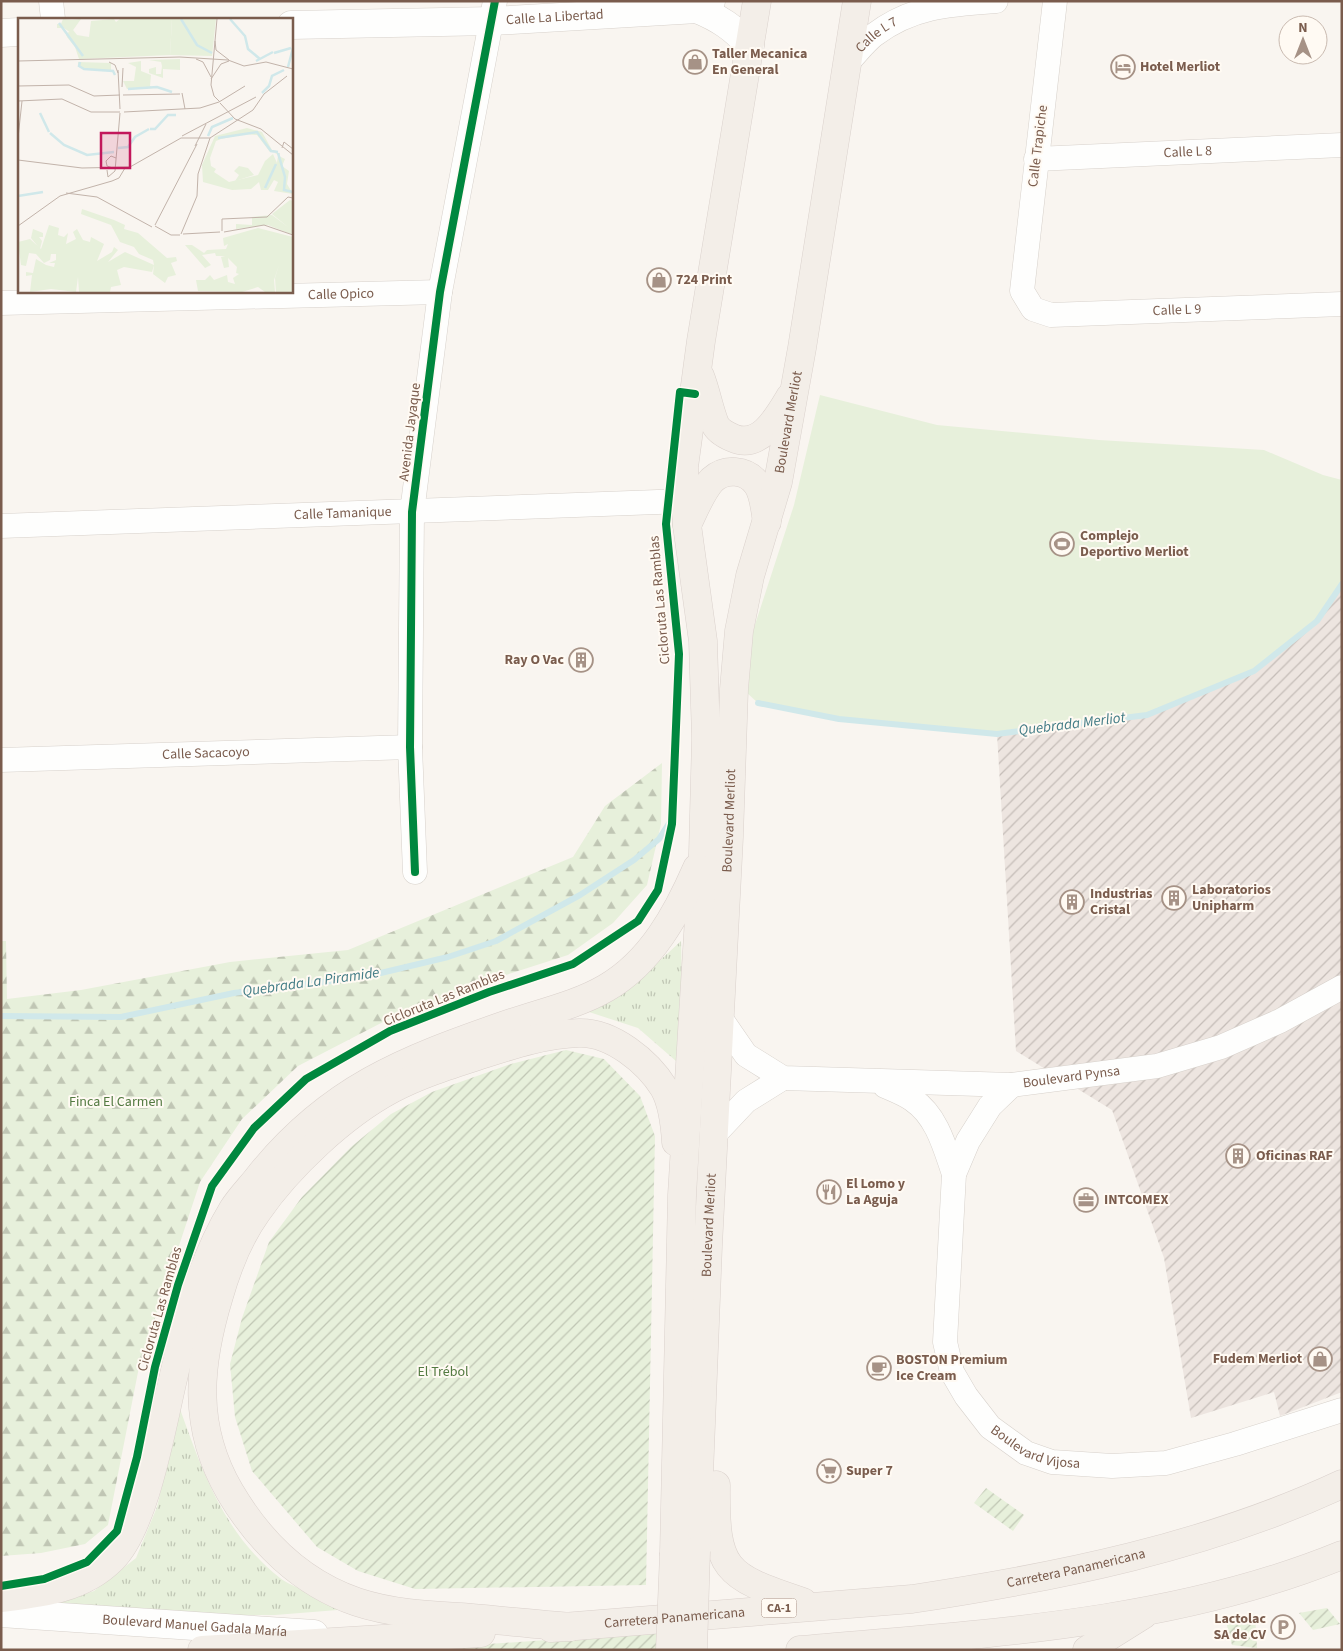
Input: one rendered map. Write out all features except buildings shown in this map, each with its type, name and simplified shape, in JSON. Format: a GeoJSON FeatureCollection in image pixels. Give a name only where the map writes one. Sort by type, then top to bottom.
{"type":"FeatureCollection","features":[{"type":"Feature","properties":{"kind":"main road","name":"Boulevard Merliot"},"geometry":{"type":"LineString","coordinates":[[693,1650],[685,1552],[682,1195],[703,853],[706,738],[703,642],[686,513],[684,467],[701,341],[757,1]]}},
{"type":"Feature","properties":{"kind":"main road","name":"Boulevard Merliot"},"geometry":{"type":"LineString","coordinates":[[670,1650],[685,1552],[714,1136],[729,837],[734,689],[739,631],[750,576],[778,482],[795,388],[857,1]]}},
{"type":"Feature","properties":{"kind":"main road"},"geometry":{"type":"LineString","coordinates":[[698,372],[716,426],[723,434],[737,440],[748,441],[760,436],[781,413],[795,388]]}},
{"type":"Feature","properties":{"kind":"main road"},"geometry":{"type":"LineString","coordinates":[[686,513],[713,480],[724,473],[743,473],[757,484],[762,496],[767,523]]}},
{"type":"Feature","properties":{"kind":"main road"},"geometry":{"type":"LineString","coordinates":[[1,1598],[70,1586],[113,1559],[124,1544],[137,1517],[160,1436],[188,1319],[209,1256],[234,1208],[275,1155],[322,1111],[374,1077],[430,1051],[579,1000],[606,988],[631,969],[660,940],[685,895],[703,853]]}},
{"type":"Feature","properties":{"kind":"main road"},"geometry":{"type":"LineString","coordinates":[[570,1627],[405,1613],[356,1602],[315,1583],[275,1552],[244,1515],[221,1476],[206,1436],[201,1397],[202,1361],[210,1323],[227,1268],[255,1214],[293,1168],[338,1126],[391,1089],[447,1066],[524,1041],[583,1033],[604,1038],[629,1052],[648,1068],[666,1091],[675,1131],[682,1195]]}},
{"type":"Feature","properties":{"kind":"main road"},"geometry":{"type":"LineString","coordinates":[[714,1136],[723,1171],[717,1532],[722,1554],[734,1573],[756,1585],[814,1606]]}},
{"type":"Feature","properties":{"kind":"main road","name":"Carretera Panamericana"},"geometry":{"type":"LineString","coordinates":[[202,1650],[570,1627],[912,1599],[962,1591],[1153,1552],[1255,1519],[1342,1484]]}},
{"type":"Feature","properties":{"kind":"main road"},"geometry":{"type":"LineString","coordinates":[[800,1650],[1039,1628],[1155,1608],[1231,1591],[1309,1568],[1342,1555]]}},
{"type":"Feature","properties":{"kind":"main road"},"geometry":{"type":"LineString","coordinates":[[1087,1650],[1155,1608]]}},
{"type":"Feature","properties":{"kind":"street"},"geometry":{"type":"LineString","coordinates":[[51,1],[53,18]]}},
{"type":"Feature","properties":{"kind":"street","name":"Calle L 7"},"geometry":{"type":"LineString","coordinates":[[847,63],[873,36],[897,20],[937,3],[996,1]]}},
{"type":"Feature","properties":{"kind":"street","name":"Calle Trapiche"},"geometry":{"type":"LineString","coordinates":[[1022,291],[1055,1]]}},
{"type":"Feature","properties":{"kind":"street","name":"Calle La Libertad"},"geometry":{"type":"LineString","coordinates":[[292,25],[494,11],[704,5],[736,30],[750,46]]}},
{"type":"Feature","properties":{"kind":"street","name":"Avenida Jayaque"},"geometry":{"type":"LineString","coordinates":[[415,872],[410,747],[412,512],[440,292],[494,11]]}},
{"type":"Feature","properties":{"kind":"street"},"geometry":{"type":"LineString","coordinates":[[1,33],[18,32]]}},
{"type":"Feature","properties":{"kind":"street","name":"Calle L 8"},"geometry":{"type":"LineString","coordinates":[[1036,160],[1342,145]]}},
{"type":"Feature","properties":{"kind":"street","name":"Calle L 9"},"geometry":{"type":"LineString","coordinates":[[1022,291],[1033,309],[1051,315],[1342,304]]}},
{"type":"Feature","properties":{"kind":"street","name":"Calle Opico"},"geometry":{"type":"LineString","coordinates":[[1,302],[440,292]]}},
{"type":"Feature","properties":{"kind":"street","name":"Calle Tamanique"},"geometry":{"type":"LineString","coordinates":[[1,526],[412,512],[686,513]]}},
{"type":"Feature","properties":{"kind":"street","name":"Calle Sacacoyo"},"geometry":{"type":"LineString","coordinates":[[1,760],[410,747]]}},
{"type":"Feature","properties":{"kind":"street","name":"Boulevard Pynsa"},"geometry":{"type":"LineString","coordinates":[[720,1016],[746,1054],[784,1078],[879,1083],[1012,1085],[1157,1066],[1221,1047],[1280,1022],[1342,987]]}},
{"type":"Feature","properties":{"kind":"street"},"geometry":{"type":"LineString","coordinates":[[714,1136],[746,1101],[784,1078]]}},
{"type":"Feature","properties":{"kind":"street","name":"Boulevard Vijosa"},"geometry":{"type":"LineString","coordinates":[[879,1083],[914,1100],[929,1115],[942,1138],[954,1174]]}},
{"type":"Feature","properties":{"kind":"street","name":"Boulevard Vijosa"},"geometry":{"type":"LineString","coordinates":[[1012,1085],[990,1106],[968,1141],[954,1174],[945,1342],[952,1372],[966,1396],[990,1428],[1026,1453],[1052,1462],[1112,1466],[1166,1463],[1235,1444],[1342,1410]]}},
{"type":"Feature","properties":{"kind":"street","name":"Boulevard Manuel Gadala María"},"geometry":{"type":"LineString","coordinates":[[1,1613],[388,1639]]}},
{"type":"Feature","properties":{"kind":"shaded area"},"geometry":{"type":"Polygon","coordinates":[[[1342,584],[1342,1392],[1280,1416],[1274,1392],[1191,1418],[1164,1258],[1112,1110],[1016,1051],[997,734],[1147,715],[1254,671],[1317,621],[1342,584]]]}},
{"type":"Feature","properties":{"kind":"green space","name":"Complejo Deportivo Merliot"},"geometry":{"type":"Polygon","coordinates":[[[820,395],[937,425],[1099,440],[1264,450],[1323,475],[1342,480],[1342,584],[1317,621],[1254,671],[1147,715],[997,734],[839,719],[758,703],[746,692],[751,637],[794,505],[820,395]]]}},
{"type":"Feature","properties":{"kind":"green space","name":"Finca El Carmen"},"geometry":{"type":"Polygon","coordinates":[[[662,763],[661,824],[647,885],[613,923],[568,955],[481,983],[385,1021],[298,1066],[242,1119],[200,1182],[139,1367],[108,1525],[85,1544],[41,1553],[1,1556],[1,941],[6,941],[7,999],[81,990],[230,962],[348,950],[573,857],[605,806],[662,763]]]}},
{"type":"Feature","properties":{"kind":"green space"},"geometry":{"type":"Polygon","coordinates":[[[681,941],[684,1068],[638,1028],[589,1012],[640,979],[681,941]]]}},
{"type":"Feature","properties":{"kind":"green space","name":"El Trébol"},"geometry":{"type":"Polygon","coordinates":[[[566,1050],[604,1059],[640,1096],[655,1136],[646,1585],[415,1589],[358,1571],[317,1547],[252,1471],[235,1417],[230,1364],[242,1318],[269,1242],[302,1197],[351,1147],[391,1114],[432,1092],[511,1064],[566,1050]]]}},
{"type":"Feature","properties":{"kind":"green space"},"geometry":{"type":"Polygon","coordinates":[[[180,1409],[207,1479],[230,1522],[244,1542],[261,1561],[286,1582],[350,1609],[275,1615],[196,1615],[49,1605],[94,1591],[136,1558],[157,1507],[180,1409]]]}},
{"type":"Feature","properties":{"kind":"green space"},"geometry":{"type":"Polygon","coordinates":[[[986,1488],[1024,1515],[1013,1531],[974,1503],[986,1488]]]}},
{"type":"Feature","properties":{"kind":"green space"},"geometry":{"type":"Polygon","coordinates":[[[1327,1608],[1340,1624],[1313,1630],[1299,1613],[1327,1608]]]}},
{"type":"Feature","properties":{"kind":"green space"},"geometry":{"type":"Polygon","coordinates":[[[1255,1614],[1257,1648],[1232,1645],[1225,1618],[1255,1614]]]}},
{"type":"Feature","properties":{"kind":"green space"},"geometry":{"type":"Polygon","coordinates":[[[662,1632],[661,1650],[406,1650],[416,1649],[662,1632]]]}},
{"type":"Feature","properties":{"kind":"waterway","name":"Quebrada Merliot"},"geometry":{"type":"LineString","coordinates":[[758,703],[839,719],[997,734],[1147,715],[1254,671],[1317,621],[1342,584]]}},
{"type":"Feature","properties":{"kind":"waterway","name":"Quebrada La Piramide"},"geometry":{"type":"LineString","coordinates":[[1,1016],[121,1017],[234,993],[364,977],[448,957],[496,941],[580,895],[634,860],[659,839],[670,822]]}},
{"type":"Feature","properties":{"kind":"cycle path"},"geometry":{"type":"LineString","coordinates":[[415,872],[410,747],[412,512],[440,292],[495,1]]}},
{"type":"Feature","properties":{"kind":"cycle path","name":"Cicloruta Las Ramblas"},"geometry":{"type":"LineString","coordinates":[[1,1586],[44,1579],[87,1562],[117,1531],[137,1457],[155,1367],[178,1285],[212,1186],[254,1128],[306,1079],[390,1031],[489,992],[573,964],[638,921],[658,890],[672,824],[679,654],[666,524],[680,392],[695,394]]}},
{"type":"Feature","properties":{"kind":"place","name":"Taller Mecanica En General"},"geometry":{"type":"Point","coordinates":[695,62]}},
{"type":"Feature","properties":{"kind":"place","name":"Hotel Merliot"},"geometry":{"type":"Point","coordinates":[1123,67]}},
{"type":"Feature","properties":{"kind":"place","name":"724 Print"},"geometry":{"type":"Point","coordinates":[659,280]}},
{"type":"Feature","properties":{"kind":"place","name":"Complejo Deportivo Merliot"},"geometry":{"type":"Point","coordinates":[1062,544]}},
{"type":"Feature","properties":{"kind":"place","name":"Ray O Vac"},"geometry":{"type":"Point","coordinates":[581,660]}},
{"type":"Feature","properties":{"kind":"place","name":"Laboratorios Unipharm"},"geometry":{"type":"Point","coordinates":[1174,898]}},
{"type":"Feature","properties":{"kind":"place","name":"Industrias Cristal"},"geometry":{"type":"Point","coordinates":[1072,902]}},
{"type":"Feature","properties":{"kind":"place","name":"Oficinas RAF"},"geometry":{"type":"Point","coordinates":[1238,1156]}},
{"type":"Feature","properties":{"kind":"place","name":"El Lomo y La Aguja"},"geometry":{"type":"Point","coordinates":[829,1192]}},
{"type":"Feature","properties":{"kind":"place","name":"INTCOMEX"},"geometry":{"type":"Point","coordinates":[1086,1200]}},
{"type":"Feature","properties":{"kind":"place","name":"Fudem Merliot"},"geometry":{"type":"Point","coordinates":[1320,1359]}},
{"type":"Feature","properties":{"kind":"place","name":"BOSTON Premium Ice Cream"},"geometry":{"type":"Point","coordinates":[879,1368]}},
{"type":"Feature","properties":{"kind":"place","name":"Super 7"},"geometry":{"type":"Point","coordinates":[829,1471]}},
{"type":"Feature","properties":{"kind":"place","name":"Lactolac SA de CV"},"geometry":{"type":"Point","coordinates":[1283,1627]}}]}
